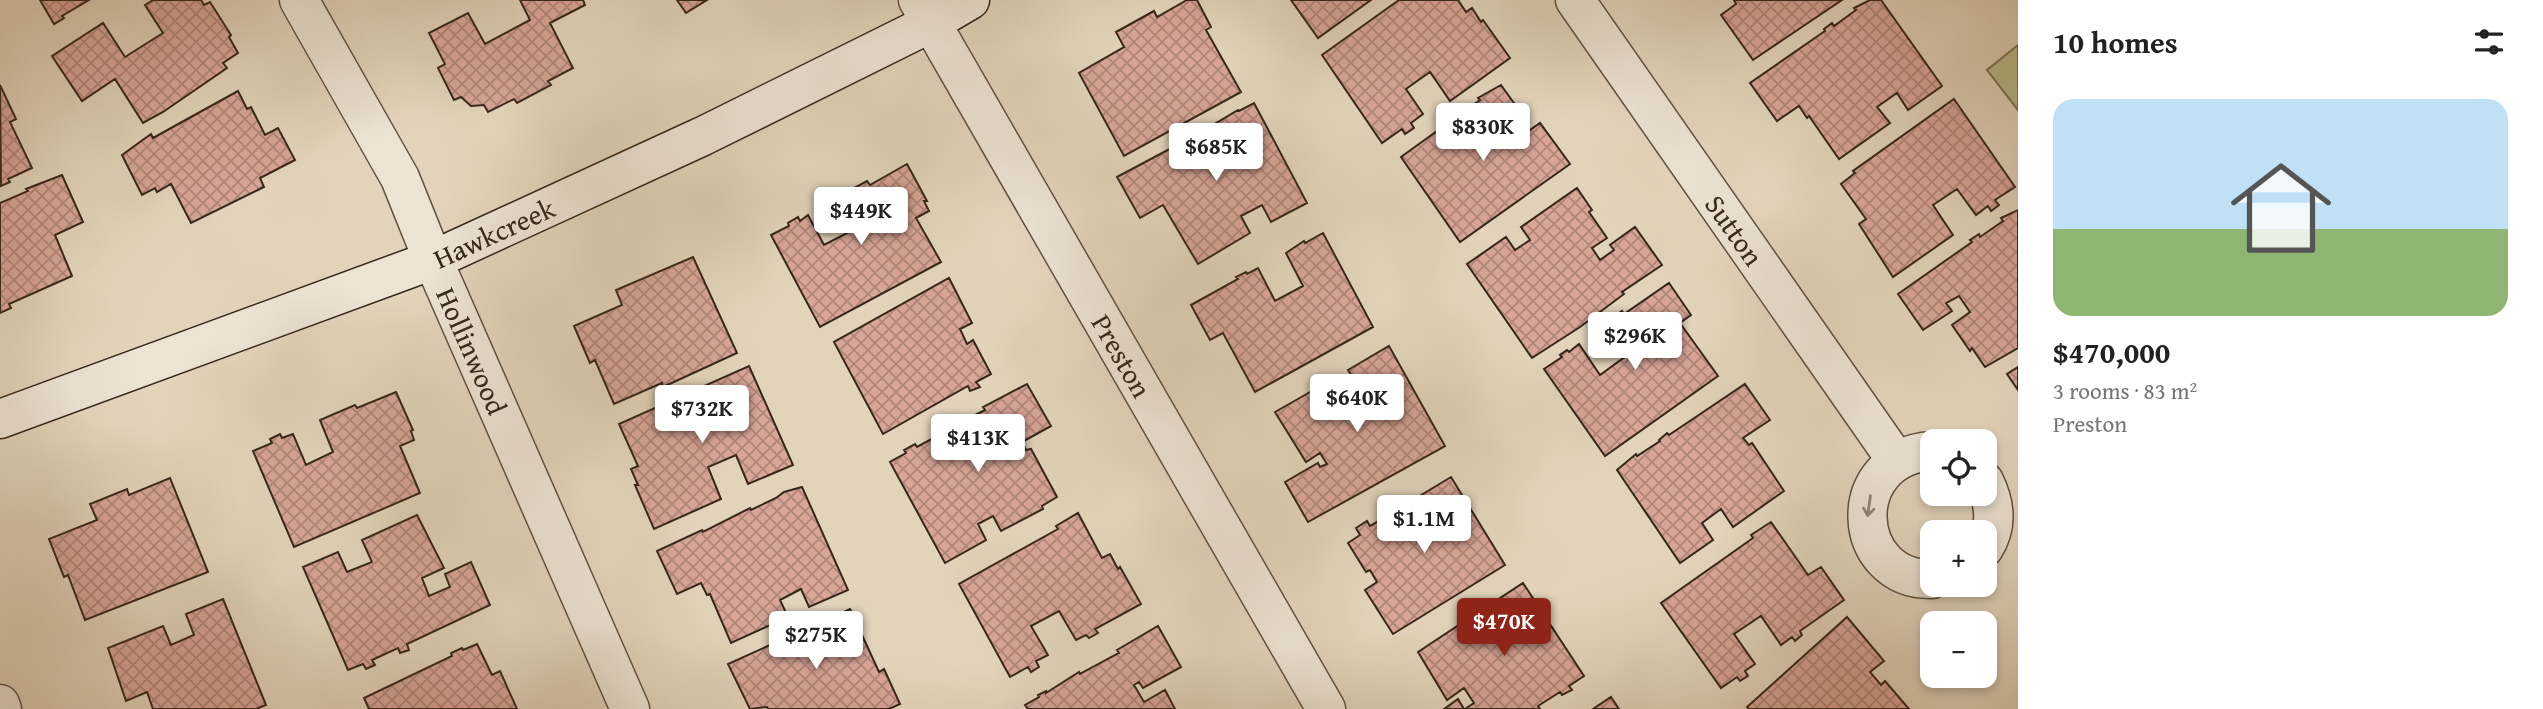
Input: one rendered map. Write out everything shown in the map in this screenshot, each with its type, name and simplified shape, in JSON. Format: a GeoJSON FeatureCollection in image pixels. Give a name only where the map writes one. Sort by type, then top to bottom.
{"type":"FeatureCollection","features":[{"type":"Feature","properties":{"kind":"street","name":"Hollinwood"},"geometry":{"type":"LineString","coordinates":[[299,0],[400,178],[433,260],[631,709]]}},
{"type":"Feature","properties":{"kind":"street","name":"Hawkcreek"},"geometry":{"type":"LineString","coordinates":[[0,419],[433,260],[703,136],[925,12],[970,0]]}},
{"type":"Feature","properties":{"kind":"street","name":"Sutton"},"geometry":{"type":"LineString","coordinates":[[1575,0],[1914,456]]}},
{"type":"Feature","properties":{"kind":"street","name":"Preston"},"geometry":{"type":"LineString","coordinates":[[925,12],[1326,709]]}},
{"type":"Feature","properties":{"kind":"street"},"geometry":{"type":"LineString","coordinates":[[1914,456],[1880,476],[1870,495],[1867,518],[1871,539],[1883,559],[1900,572],[1920,578]]}},
{"type":"Feature","properties":{"kind":"green space"},"geometry":{"type":"Polygon","coordinates":[[[2018,45],[2018,110],[1987,70],[2018,45]]]}},
{"type":"Feature","properties":{"kind":"building"},"geometry":{"type":"Polygon","coordinates":[[[40,0],[89,0],[54,24],[40,0]]]}},
{"type":"Feature","properties":{"kind":"building"},"geometry":{"type":"Polygon","coordinates":[[[153,0],[201,0],[204,5],[210,2],[231,35],[229,37],[238,53],[223,63],[227,68],[143,123],[115,79],[82,101],[52,56],[103,23],[125,57],[163,33],[145,5],[153,0]]]}},
{"type":"Feature","properties":{"kind":"building"},"geometry":{"type":"Polygon","coordinates":[[[520,0],[583,0],[585,5],[550,23],[573,68],[548,81],[551,85],[517,103],[514,99],[488,112],[484,105],[471,106],[461,97],[454,100],[438,68],[445,64],[429,33],[468,13],[485,44],[530,20],[520,0]]]}},
{"type":"Feature","properties":{"kind":"building"},"geometry":{"type":"Polygon","coordinates":[[[677,0],[707,0],[686,13],[677,0]]]}},
{"type":"Feature","properties":{"kind":"building"},"geometry":{"type":"Polygon","coordinates":[[[1187,0],[1197,0],[1211,27],[1206,30],[1241,92],[1124,156],[1079,73],[1124,47],[1116,32],[1154,11],[1157,17],[1187,0]]]}},
{"type":"Feature","properties":{"kind":"building"},"geometry":{"type":"Polygon","coordinates":[[[1291,0],[1371,0],[1318,38],[1291,0]]]}},
{"type":"Feature","properties":{"kind":"building"},"geometry":{"type":"Polygon","coordinates":[[[1399,0],[1458,0],[1466,12],[1472,8],[1481,22],[1483,20],[1510,58],[1450,101],[1430,72],[1406,89],[1423,114],[1411,123],[1414,128],[1405,134],[1402,129],[1382,143],[1322,55],[1399,0]]]}},
{"type":"Feature","properties":{"kind":"building"},"geometry":{"type":"Polygon","coordinates":[[[1734,0],[1842,0],[1753,60],[1721,15],[1736,4],[1734,0]]]}},
{"type":"Feature","properties":{"kind":"building"},"geometry":{"type":"Polygon","coordinates":[[[1870,0],[1881,0],[1942,86],[1908,110],[1897,93],[1877,107],[1890,123],[1839,159],[1799,106],[1777,121],[1750,83],[1825,31],[1832,23],[1834,26],[1856,10],[1854,8],[1870,0]]]}},
{"type":"Feature","properties":{"kind":"building"},"geometry":{"type":"Polygon","coordinates":[[[0,85],[16,119],[10,122],[32,168],[8,179],[10,182],[1,186],[0,85]]]}},
{"type":"Feature","properties":{"kind":"building"},"geometry":{"type":"Polygon","coordinates":[[[1501,85],[1524,117],[1519,120],[1527,132],[1540,123],[1570,164],[1460,242],[1401,157],[1480,100],[1478,98],[1501,85]]]}},
{"type":"Feature","properties":{"kind":"building"},"geometry":{"type":"Polygon","coordinates":[[[238,91],[247,109],[251,107],[265,135],[278,128],[295,160],[260,178],[264,187],[191,223],[171,184],[157,192],[155,188],[142,195],[122,155],[151,134],[153,138],[238,91]]]}},
{"type":"Feature","properties":{"kind":"building"},"geometry":{"type":"Polygon","coordinates":[[[1954,99],[2015,187],[1995,200],[1999,205],[1991,211],[1988,206],[1976,215],[1957,189],[1933,205],[1953,235],[1893,277],[1859,224],[1866,219],[1841,184],[1855,173],[1853,171],[1954,99]]]}},
{"type":"Feature","properties":{"kind":"building"},"geometry":{"type":"Polygon","coordinates":[[[1254,103],[1307,203],[1271,222],[1262,205],[1241,216],[1250,233],[1198,264],[1163,205],[1140,218],[1117,177],[1196,135],[1195,133],[1205,127],[1206,129],[1254,103]]]}},
{"type":"Feature","properties":{"kind":"building"},"geometry":{"type":"Polygon","coordinates":[[[907,164],[927,201],[924,201],[929,211],[916,218],[941,262],[820,327],[771,235],[789,226],[788,223],[798,217],[800,221],[808,215],[824,245],[851,231],[834,199],[867,181],[870,185],[907,164]]]}},
{"type":"Feature","properties":{"kind":"building"},"geometry":{"type":"Polygon","coordinates":[[[62,175],[83,222],[55,235],[72,276],[9,304],[11,308],[0,313],[0,203],[62,175]]]}},
{"type":"Feature","properties":{"kind":"building"},"geometry":{"type":"Polygon","coordinates":[[[1577,188],[1607,238],[1592,248],[1600,260],[1614,250],[1610,245],[1635,227],[1662,265],[1622,292],[1624,294],[1580,327],[1532,358],[1467,264],[1506,237],[1515,250],[1530,240],[1521,227],[1577,188]]]}},
{"type":"Feature","properties":{"kind":"building"},"geometry":{"type":"Polygon","coordinates":[[[2018,210],[2018,348],[1985,367],[1952,325],[1970,312],[1959,296],[1946,303],[1952,311],[1923,330],[1898,294],[1972,242],[1970,240],[1979,234],[1980,237],[2003,221],[2001,218],[2018,210]]]}},
{"type":"Feature","properties":{"kind":"building"},"geometry":{"type":"Polygon","coordinates":[[[1323,233],[1373,327],[1255,392],[1223,333],[1210,340],[1191,305],[1238,279],[1236,277],[1258,268],[1275,301],[1303,286],[1286,253],[1323,233]]]}},
{"type":"Feature","properties":{"kind":"building"},"geometry":{"type":"Polygon","coordinates":[[[693,257],[737,353],[663,387],[662,383],[614,404],[595,360],[590,363],[574,326],[622,305],[616,290],[693,257]]]}},
{"type":"Feature","properties":{"kind":"building"},"geometry":{"type":"Polygon","coordinates":[[[949,278],[972,323],[960,329],[967,344],[973,340],[991,374],[976,382],[980,387],[970,391],[968,386],[883,434],[834,342],[949,278]]]}},
{"type":"Feature","properties":{"kind":"building"},"geometry":{"type":"Polygon","coordinates":[[[1669,283],[1691,315],[1680,323],[1718,376],[1605,456],[1544,369],[1579,344],[1600,375],[1626,356],[1606,327],[1618,319],[1615,316],[1622,311],[1624,314],[1669,283]]]}},
{"type":"Feature","properties":{"kind":"building"},"geometry":{"type":"Polygon","coordinates":[[[1389,346],[1445,446],[1308,522],[1285,482],[1318,463],[1320,467],[1327,464],[1320,453],[1306,462],[1275,412],[1333,379],[1341,393],[1357,384],[1348,370],[1389,346]]]}},
{"type":"Feature","properties":{"kind":"building"},"geometry":{"type":"Polygon","coordinates":[[[749,366],[793,465],[748,484],[736,455],[708,467],[721,499],[654,529],[635,485],[638,485],[631,469],[638,466],[619,424],[749,366]]]}},
{"type":"Feature","properties":{"kind":"building"},"geometry":{"type":"Polygon","coordinates":[[[2018,367],[2018,390],[2007,374],[2018,367]]]}},
{"type":"Feature","properties":{"kind":"building"},"geometry":{"type":"Polygon","coordinates":[[[1027,384],[1051,426],[1022,442],[1026,450],[1031,449],[1057,497],[1042,506],[1043,509],[1001,531],[993,516],[978,524],[986,540],[945,563],[890,462],[906,453],[904,450],[915,444],[917,447],[939,435],[938,432],[948,426],[950,428],[985,410],[983,407],[1027,384]]]}},
{"type":"Feature","properties":{"kind":"building"},"geometry":{"type":"Polygon","coordinates":[[[1745,384],[1770,420],[1743,438],[1749,445],[1752,443],[1784,491],[1733,527],[1721,509],[1702,523],[1713,540],[1680,563],[1617,470],[1636,454],[1637,456],[1660,441],[1667,433],[1669,435],[1745,384]]]}},
{"type":"Feature","properties":{"kind":"building"},"geometry":{"type":"Polygon","coordinates":[[[396,392],[413,430],[414,440],[400,446],[420,493],[294,547],[253,451],[272,443],[270,439],[280,434],[282,438],[293,434],[306,465],[333,452],[320,420],[396,392]]]}},
{"type":"Feature","properties":{"kind":"building"},"geometry":{"type":"Polygon","coordinates":[[[1451,477],[1505,565],[1393,634],[1365,590],[1377,582],[1370,570],[1366,572],[1348,543],[1360,535],[1356,528],[1367,521],[1370,526],[1451,477]]]}},
{"type":"Feature","properties":{"kind":"building"},"geometry":{"type":"Polygon","coordinates":[[[170,478],[208,572],[85,620],[68,575],[64,577],[49,539],[97,520],[90,504],[127,489],[129,495],[170,478]]]}},
{"type":"Feature","properties":{"kind":"building"},"geometry":{"type":"Polygon","coordinates":[[[802,487],[848,590],[809,607],[801,589],[780,600],[788,617],[731,643],[710,594],[707,595],[701,583],[677,594],[657,551],[750,508],[751,510],[784,492],[802,487]]]}},
{"type":"Feature","properties":{"kind":"building"},"geometry":{"type":"Polygon","coordinates":[[[1078,513],[1102,558],[1110,554],[1141,604],[1095,629],[1098,633],[1089,638],[1086,635],[1076,640],[1059,611],[1031,626],[1048,655],[1036,661],[1039,667],[1031,672],[1028,667],[1010,677],[959,584],[1058,529],[1056,526],[1078,513]]]}},
{"type":"Feature","properties":{"kind":"building"},"geometry":{"type":"Polygon","coordinates":[[[417,515],[444,568],[422,578],[429,596],[450,587],[445,574],[471,562],[490,605],[407,644],[409,650],[400,653],[398,648],[372,660],[375,665],[366,669],[363,664],[348,670],[303,567],[338,552],[347,572],[372,562],[362,540],[417,515]]]}},
{"type":"Feature","properties":{"kind":"building"},"geometry":{"type":"Polygon","coordinates":[[[1771,522],[1808,575],[1821,567],[1844,600],[1800,631],[1802,635],[1795,641],[1792,637],[1781,645],[1761,616],[1734,634],[1755,664],[1745,671],[1748,676],[1740,681],[1737,677],[1721,688],[1661,603],[1753,538],[1751,535],[1771,522]]]}},
{"type":"Feature","properties":{"kind":"building"},"geometry":{"type":"Polygon","coordinates":[[[1523,583],[1584,676],[1569,686],[1572,690],[1562,695],[1560,692],[1538,706],[1540,709],[1465,709],[1474,703],[1464,688],[1447,700],[1418,652],[1468,619],[1478,635],[1499,622],[1488,606],[1523,583]]]}},
{"type":"Feature","properties":{"kind":"building"},"geometry":{"type":"Polygon","coordinates":[[[223,599],[266,705],[256,709],[153,709],[147,692],[126,701],[108,648],[163,626],[171,645],[194,635],[186,614],[223,599]]]}},
{"type":"Feature","properties":{"kind":"building"},"geometry":{"type":"Polygon","coordinates":[[[850,609],[879,672],[884,669],[900,704],[889,709],[750,709],[728,664],[850,609]]]}},
{"type":"Feature","properties":{"kind":"building"},"geometry":{"type":"Polygon","coordinates":[[[1847,617],[1884,661],[1870,672],[1881,685],[1885,681],[1909,709],[1747,707],[1847,617]]]}},
{"type":"Feature","properties":{"kind":"building"},"geometry":{"type":"Polygon","coordinates":[[[1158,626],[1181,667],[1143,688],[1139,682],[1134,685],[1144,702],[1165,690],[1175,709],[1028,709],[1025,705],[1079,672],[1080,674],[1119,653],[1117,650],[1158,626]]]}},
{"type":"Feature","properties":{"kind":"building"},"geometry":{"type":"Polygon","coordinates":[[[477,644],[492,675],[500,671],[517,709],[369,709],[364,698],[452,656],[451,653],[477,644]]]}},
{"type":"Feature","properties":{"kind":"building"},"geometry":{"type":"Polygon","coordinates":[[[1611,697],[1619,709],[1593,709],[1611,697]]]}},
{"type":"Feature","properties":{"kind":"building"},"geometry":{"type":"Polygon","coordinates":[[[1458,699],[1464,709],[1444,709],[1458,699]]]}}]}
